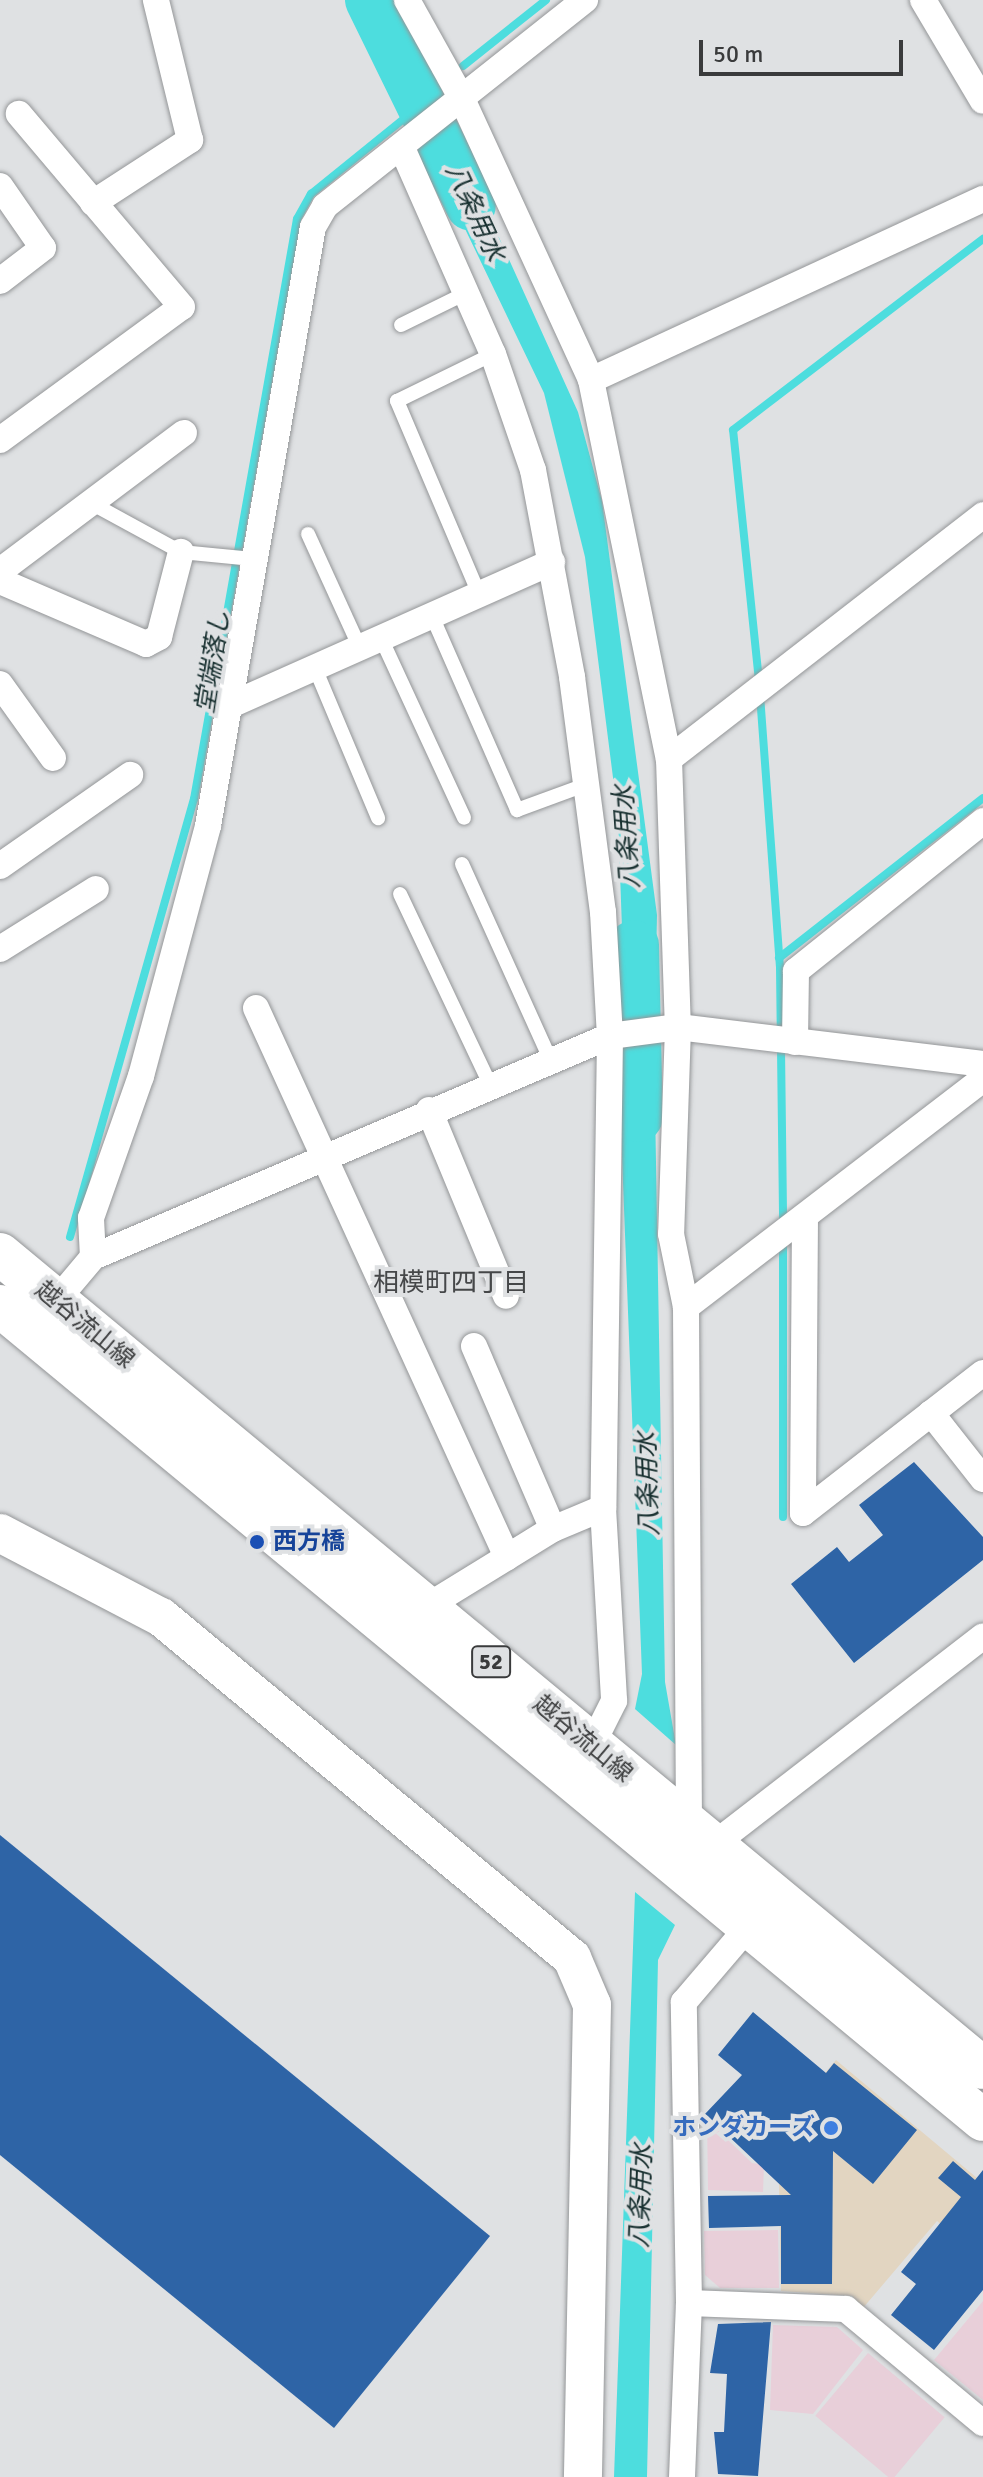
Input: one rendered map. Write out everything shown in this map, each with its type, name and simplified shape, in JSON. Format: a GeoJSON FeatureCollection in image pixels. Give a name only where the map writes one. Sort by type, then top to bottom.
{"type":"FeatureCollection","features":[{"type":"Feature","properties":{"kind":"main road","name":"越谷流山線"},"geometry":{"type":"LineString","coordinates":[[0,1254],[591,1747],[983,2068]]}},
{"type":"Feature","properties":{"kind":"main road","name":"越谷流山線"},"geometry":{"type":"LineString","coordinates":[[0,1306],[983,2120]]}},
{"type":"Feature","properties":{"kind":"street"},"geometry":{"type":"LineString","coordinates":[[93,203],[190,140],[156,0]]}},
{"type":"Feature","properties":{"kind":"street"},"geometry":{"type":"LineString","coordinates":[[407,0],[591,380],[669,759],[671,1234],[686,1307],[701,1835]]}},
{"type":"Feature","properties":{"kind":"street"},"geometry":{"type":"LineString","coordinates":[[93,1257],[91,1218],[175,956],[208,826],[251,559],[313,227],[325,206],[412,141],[585,0]]}},
{"type":"Feature","properties":{"kind":"street"},"geometry":{"type":"LineString","coordinates":[[923,0],[983,101]]}},
{"type":"Feature","properties":{"kind":"street"},"geometry":{"type":"LineString","coordinates":[[0,440],[182,307],[19,114]]}},
{"type":"Feature","properties":{"kind":"street"},"geometry":{"type":"LineString","coordinates":[[412,141],[466,293],[493,354],[533,470],[552,562],[617,1035],[603,1508],[614,1701],[591,1747]]}},
{"type":"Feature","properties":{"kind":"street"},"geometry":{"type":"LineString","coordinates":[[0,186],[43,248],[0,281]]}},
{"type":"Feature","properties":{"kind":"street"},"geometry":{"type":"LineString","coordinates":[[591,380],[983,199]]}},
{"type":"Feature","properties":{"kind":"street"},"geometry":{"type":"LineString","coordinates":[[0,571],[184,433]]}},
{"type":"Feature","properties":{"kind":"street"},"geometry":{"type":"LineString","coordinates":[[669,759],[983,515]]}},
{"type":"Feature","properties":{"kind":"street"},"geometry":{"type":"LineString","coordinates":[[0,581],[146,644],[159,637],[181,552]]}},
{"type":"Feature","properties":{"kind":"street"},"geometry":{"type":"LineString","coordinates":[[226,707],[552,562]]}},
{"type":"Feature","properties":{"kind":"street"},"geometry":{"type":"LineString","coordinates":[[0,684],[53,758]]}},
{"type":"Feature","properties":{"kind":"street"},"geometry":{"type":"LineString","coordinates":[[0,866],[130,775]]}},
{"type":"Feature","properties":{"kind":"street"},"geometry":{"type":"LineString","coordinates":[[795,1042],[796,971],[983,821]]}},
{"type":"Feature","properties":{"kind":"street"},"geometry":{"type":"LineString","coordinates":[[0,949],[96,889]]}},
{"type":"Feature","properties":{"kind":"street"},"geometry":{"type":"LineString","coordinates":[[256,1008],[327,1157],[507,1557]]}},
{"type":"Feature","properties":{"kind":"street"},"geometry":{"type":"LineString","coordinates":[[56,1301],[93,1257],[327,1157],[489,1082],[549,1057],[617,1035],[670,1027],[983,1064]]}},
{"type":"Feature","properties":{"kind":"street"},"geometry":{"type":"LineString","coordinates":[[686,1307],[983,1079]]}},
{"type":"Feature","properties":{"kind":"street"},"geometry":{"type":"LineString","coordinates":[[429,1110],[506,1296]]}},
{"type":"Feature","properties":{"kind":"street"},"geometry":{"type":"LineString","coordinates":[[805,1217],[803,1513],[983,1373]]}},
{"type":"Feature","properties":{"kind":"street"},"geometry":{"type":"LineString","coordinates":[[474,1346],[553,1529]]}},
{"type":"Feature","properties":{"kind":"street"},"geometry":{"type":"LineString","coordinates":[[931,1413],[983,1479]]}},
{"type":"Feature","properties":{"kind":"street"},"geometry":{"type":"LineString","coordinates":[[426,1607],[553,1529],[603,1508]]}},
{"type":"Feature","properties":{"kind":"street"},"geometry":{"type":"LineString","coordinates":[[0,1533],[161,1617],[572,1958],[592,2005],[583,2477]]}},
{"type":"Feature","properties":{"kind":"street"},"geometry":{"type":"LineString","coordinates":[[701,1835],[983,1636]]}},
{"type":"Feature","properties":{"kind":"street"},"geometry":{"type":"LineString","coordinates":[[682,2477],[689,2303],[684,2002],[749,1926]]}},
{"type":"Feature","properties":{"kind":"street"},"geometry":{"type":"LineString","coordinates":[[689,2303],[846,2309],[983,2423]]}},
{"type":"Feature","properties":{"kind":"lane"},"geometry":{"type":"LineString","coordinates":[[401,325],[466,293]]}},
{"type":"Feature","properties":{"kind":"lane"},"geometry":{"type":"LineString","coordinates":[[479,594],[397,401],[493,354]]}},
{"type":"Feature","properties":{"kind":"lane"},"geometry":{"type":"LineString","coordinates":[[91,503],[181,552],[251,559]]}},
{"type":"Feature","properties":{"kind":"lane"},"geometry":{"type":"LineString","coordinates":[[308,534],[371,643],[464,818]]}},
{"type":"Feature","properties":{"kind":"lane"},"geometry":{"type":"LineString","coordinates":[[432,616],[517,810],[585,785]]}},
{"type":"Feature","properties":{"kind":"lane"},"geometry":{"type":"LineString","coordinates":[[315,668],[378,818]]}},
{"type":"Feature","properties":{"kind":"lane"},"geometry":{"type":"LineString","coordinates":[[462,864],[549,1057]]}},
{"type":"Feature","properties":{"kind":"lane"},"geometry":{"type":"LineString","coordinates":[[400,894],[489,1082]]}},
{"type":"Feature","properties":{"kind":"shaded area"},"geometry":{"type":"Polygon","coordinates":[[[836,2060],[983,2183],[983,2258],[937,2221],[863,2308],[852,2296],[781,2291],[778,2128],[836,2060]]]}},
{"type":"Feature","properties":{"kind":"shaded area"},"geometry":{"type":"Polygon","coordinates":[[[707,2120],[752,2163],[764,2165],[763,2192],[708,2190],[707,2120]]]}},
{"type":"Feature","properties":{"kind":"shaded area"},"geometry":{"type":"Polygon","coordinates":[[[778,2230],[779,2288],[720,2288],[705,2275],[704,2231],[778,2230]]]}},
{"type":"Feature","properties":{"kind":"shaded area"},"geometry":{"type":"Polygon","coordinates":[[[983,2301],[983,2400],[934,2360],[983,2301]]]}},
{"type":"Feature","properties":{"kind":"shaded area"},"geometry":{"type":"Polygon","coordinates":[[[773,2325],[837,2327],[863,2350],[813,2414],[770,2410],[773,2325]]]}},
{"type":"Feature","properties":{"kind":"shaded area"},"geometry":{"type":"Polygon","coordinates":[[[868,2353],[945,2417],[894,2477],[888,2477],[815,2416],[868,2353]]]}},
{"type":"Feature","properties":{"kind":"water"},"geometry":{"type":"Polygon","coordinates":[[[357,0],[390,0],[434,78],[409,101],[385,43],[357,0]]]}},
{"type":"Feature","properties":{"kind":"water"},"geometry":{"type":"Polygon","coordinates":[[[454,138],[578,412],[602,501],[657,915],[655,1012],[625,1013],[618,817],[585,557],[544,393],[429,154],[454,138]]]}},
{"type":"Feature","properties":{"kind":"water"},"geometry":{"type":"Polygon","coordinates":[[[654,1047],[665,1682],[676,1745],[635,1709],[642,1674],[618,1053],[654,1047]]]}},
{"type":"Feature","properties":{"kind":"water"},"geometry":{"type":"Polygon","coordinates":[[[635,1892],[675,1925],[658,1960],[647,2477],[614,2477],[635,1892]]]}},
{"type":"Feature","properties":{"kind":"building"},"geometry":{"type":"Polygon","coordinates":[[[914,1462],[983,1537],[983,1560],[854,1663],[791,1584],[837,1547],[849,1562],[883,1535],[859,1505],[914,1462]]]}},
{"type":"Feature","properties":{"kind":"building"},"geometry":{"type":"Polygon","coordinates":[[[0,1835],[490,2236],[334,2428],[0,2155],[0,1835]]]}},
{"type":"Feature","properties":{"kind":"building"},"geometry":{"type":"Polygon","coordinates":[[[753,2012],[826,2073],[834,2063],[917,2130],[873,2184],[833,2151],[832,2284],[781,2284],[781,2226],[709,2228],[708,2196],[791,2195],[705,2114],[742,2075],[718,2055],[753,2012]]]}},
{"type":"Feature","properties":{"kind":"building"},"geometry":{"type":"Polygon","coordinates":[[[953,2161],[975,2180],[983,2170],[983,2290],[934,2350],[891,2315],[916,2284],[901,2272],[961,2197],[938,2178],[953,2161]]]}},
{"type":"Feature","properties":{"kind":"building"},"geometry":{"type":"Polygon","coordinates":[[[771,2322],[758,2476],[718,2474],[714,2432],[724,2432],[727,2374],[710,2373],[718,2324],[771,2322]]]}},
{"type":"Feature","properties":{"kind":"waterway","name":"八条用水"},"geometry":{"type":"LineString","coordinates":[[370,0],[471,206]]}},
{"type":"Feature","properties":{"kind":"waterway","name":"堂端落し"},"geometry":{"type":"LineString","coordinates":[[463,66],[546,0]]}},
{"type":"Feature","properties":{"kind":"waterway","name":"堂端落し"},"geometry":{"type":"LineString","coordinates":[[70,1237],[194,799],[297,219],[311,194],[401,121]]}},
{"type":"Feature","properties":{"kind":"waterway"},"geometry":{"type":"LineString","coordinates":[[759,681],[733,430],[983,239]]}},
{"type":"Feature","properties":{"kind":"waterway"},"geometry":{"type":"LineString","coordinates":[[760,695],[780,967],[783,1224]]}},
{"type":"Feature","properties":{"kind":"waterway"},"geometry":{"type":"LineString","coordinates":[[779,958],[983,798]]}},
{"type":"Feature","properties":{"kind":"waterway","name":"八条用水"},"geometry":{"type":"LineString","coordinates":[[634,945],[638,1117]]}},
{"type":"Feature","properties":{"kind":"waterway"},"geometry":{"type":"LineString","coordinates":[[783,1238],[783,1517]]}},
{"type":"Feature","properties":{"kind":"place","name":"西方橋"},"geometry":{"type":"Point","coordinates":[257,1542]}},
{"type":"Feature","properties":{"kind":"place","name":"ホンダカーズ"},"geometry":{"type":"Point","coordinates":[831,2128]}},
{"type":"Feature","properties":{"kind":"district","name":"相模町四丁目"},"geometry":{"type":"Point","coordinates":[451,1284]}}]}
